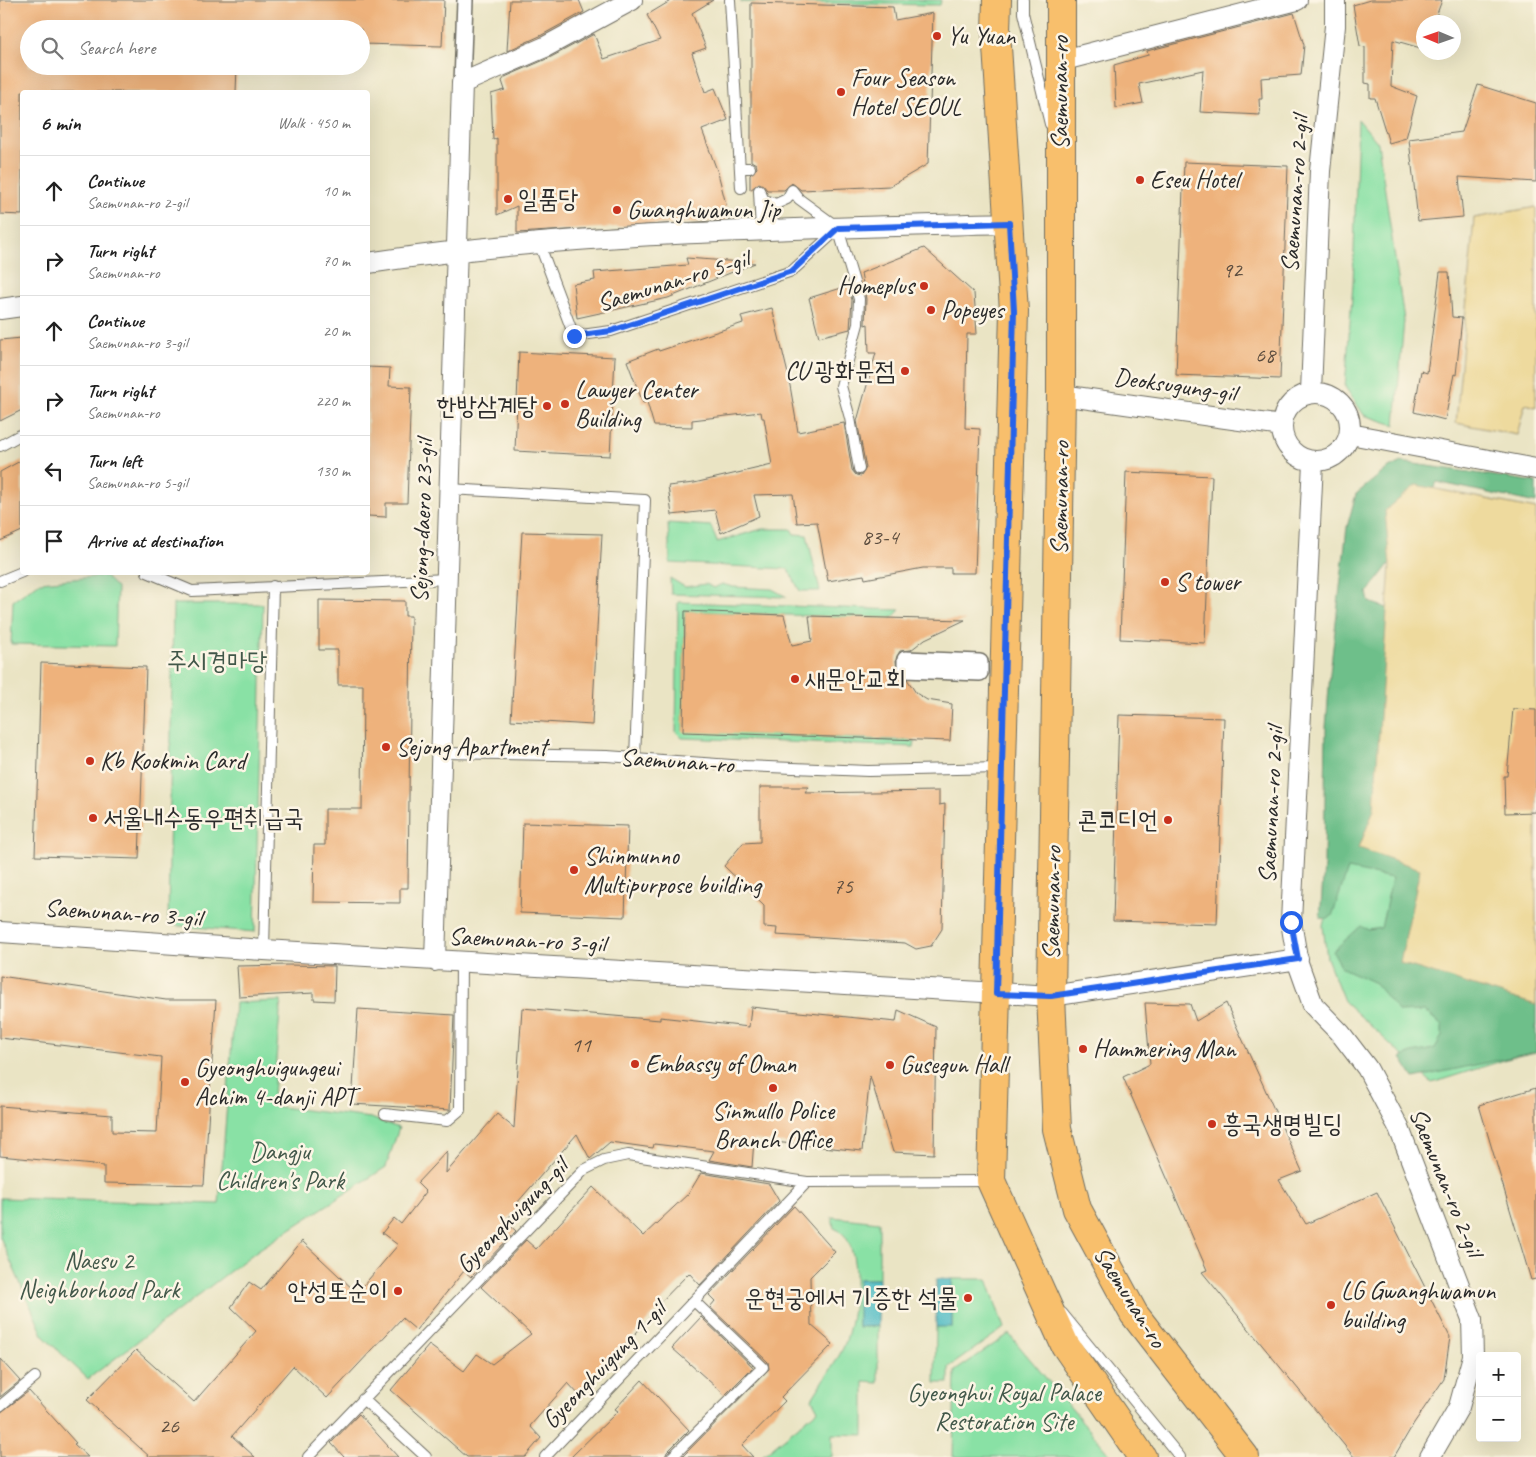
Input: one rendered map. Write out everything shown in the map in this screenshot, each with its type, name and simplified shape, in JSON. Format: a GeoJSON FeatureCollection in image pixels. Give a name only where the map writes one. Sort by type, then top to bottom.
{"type":"FeatureCollection","features":[{"type":"Feature","properties":{"kind":"main road","name":"Saemunan-ro"},"geometry":{"type":"LineString","coordinates":[[997,0],[996,31],[1014,311],[991,1181],[1065,1345],[1142,1457]]}},
{"type":"Feature","properties":{"kind":"main road","name":"Saemunan-ro"},"geometry":{"type":"LineString","coordinates":[[1060,0],[1062,395],[1051,996],[1057,1129],[1077,1209],[1134,1314],[1245,1457]]}},
{"type":"Feature","properties":{"kind":"main road"},"geometry":{"type":"LineString","coordinates":[[1060,61],[1073,0]]}},
{"type":"Feature","properties":{"kind":"street"},"geometry":{"type":"LineString","coordinates":[[464,0],[462,83],[545,47],[632,0]]}},
{"type":"Feature","properties":{"kind":"street"},"geometry":{"type":"LineString","coordinates":[[1060,61],[1298,0]]}},
{"type":"Feature","properties":{"kind":"street","name":"Saemunan-ro 2-gil"},"geometry":{"type":"LineString","coordinates":[[1312,392],[1320,171],[1335,26],[1335,0]]}},
{"type":"Feature","properties":{"kind":"street","name":"Sejong-daero 23-gil"},"geometry":{"type":"LineString","coordinates":[[435,960],[462,83]]}},
{"type":"Feature","properties":{"kind":"street","name":"Saemunan-ro 5-gil"},"geometry":{"type":"LineString","coordinates":[[370,263],[457,250],[539,243],[760,231],[1009,223]]}},
{"type":"Feature","properties":{"kind":"street"},"geometry":{"type":"LineString","coordinates":[[0,309],[20,306]]}},
{"type":"Feature","properties":{"kind":"street"},"geometry":{"type":"LineString","coordinates":[[1312,392],[1335,397],[1350,416],[1350,434],[1342,450],[1333,458],[1313,462],[1294,454],[1287,446],[1282,426],[1284,414],[1290,404],[1300,396],[1312,392]]}},
{"type":"Feature","properties":{"kind":"street","name":"Deoksugung-gil"},"geometry":{"type":"LineString","coordinates":[[1062,395],[1282,426]]}},
{"type":"Feature","properties":{"kind":"street"},"geometry":{"type":"LineString","coordinates":[[1350,434],[1536,469]]}},
{"type":"Feature","properties":{"kind":"street","name":"Saemunan-ro 2-gil"},"geometry":{"type":"LineString","coordinates":[[1313,462],[1291,922],[1298,959],[1314,1005],[1341,1034],[1367,1068],[1399,1128],[1472,1319],[1473,1356],[1459,1407],[1430,1457]]}},
{"type":"Feature","properties":{"kind":"street","name":"Saemunan-ro 3-gil"},"geometry":{"type":"LineString","coordinates":[[0,932],[461,962],[1051,996]]}},
{"type":"Feature","properties":{"kind":"street","name":"Saemunan-ro"},"geometry":{"type":"LineString","coordinates":[[1051,996],[1298,959]]}},
{"type":"Feature","properties":{"kind":"lane"},"geometry":{"type":"LineString","coordinates":[[730,0],[745,168],[741,188]]}},
{"type":"Feature","properties":{"kind":"lane"},"geometry":{"type":"LineString","coordinates":[[1023,0],[1023,13],[1060,166]]}},
{"type":"Feature","properties":{"kind":"lane"},"geometry":{"type":"LineString","coordinates":[[760,231],[759,190],[764,200],[776,204],[788,199],[792,190],[799,199],[838,228],[859,299],[858,324],[841,386],[850,418],[858,470]]}},
{"type":"Feature","properties":{"kind":"lane","name":"Saemunan-ro 5-gil"},"geometry":{"type":"LineString","coordinates":[[539,243],[574,336],[611,331],[792,271],[838,228]]}},
{"type":"Feature","properties":{"kind":"lane"},"geometry":{"type":"LineString","coordinates":[[0,446],[20,435]]}},
{"type":"Feature","properties":{"kind":"lane"},"geometry":{"type":"LineString","coordinates":[[449,489],[645,500],[635,758]]}},
{"type":"Feature","properties":{"kind":"lane"},"geometry":{"type":"LineString","coordinates":[[0,581],[20,573]]}},
{"type":"Feature","properties":{"kind":"lane"},"geometry":{"type":"LineString","coordinates":[[154,575],[192,591],[446,578]]}},
{"type":"Feature","properties":{"kind":"lane"},"geometry":{"type":"LineString","coordinates":[[264,950],[273,586]]}},
{"type":"Feature","properties":{"kind":"lane","name":"Saemunan-ro"},"geometry":{"type":"LineString","coordinates":[[442,753],[635,758],[745,766],[868,771],[1002,768]]}},
{"type":"Feature","properties":{"kind":"lane"},"geometry":{"type":"LineString","coordinates":[[385,1114],[447,1121],[460,1110],[461,962]]}},
{"type":"Feature","properties":{"kind":"lane","name":"Gyeonghuigung-gil"},"geometry":{"type":"LineString","coordinates":[[308,1457],[584,1170],[604,1160],[628,1155],[808,1182],[991,1181]]}},
{"type":"Feature","properties":{"kind":"lane","name":"Gyeonghuigung 1-gil"},"geometry":{"type":"LineString","coordinates":[[545,1457],[808,1182]]}},
{"type":"Feature","properties":{"kind":"lane"},"geometry":{"type":"LineString","coordinates":[[1036,1281],[1180,1457]]}},
{"type":"Feature","properties":{"kind":"lane","name":"Gyeonghuigung 1-gil"},"geometry":{"type":"LineString","coordinates":[[672,1457],[763,1367],[694,1301]]}},
{"type":"Feature","properties":{"kind":"lane"},"geometry":{"type":"LineString","coordinates":[[1134,1314],[1207,1425]]}},
{"type":"Feature","properties":{"kind":"lane"},"geometry":{"type":"LineString","coordinates":[[0,1406],[35,1377]]}},
{"type":"Feature","properties":{"kind":"lane"},"geometry":{"type":"LineString","coordinates":[[363,1400],[426,1457]]}},
{"type":"Feature","properties":{"kind":"green space"},"geometry":{"type":"Polygon","coordinates":[[[741,0],[941,0],[940,5],[741,2],[741,0]]]}},
{"type":"Feature","properties":{"kind":"green space"},"geometry":{"type":"Polygon","coordinates":[[[1358,119],[1378,143],[1404,320],[1395,425],[1364,415],[1345,387],[1353,284],[1358,119]]]}},
{"type":"Feature","properties":{"kind":"green space"},"geometry":{"type":"Polygon","coordinates":[[[1401,462],[1536,482],[1536,503],[1437,482],[1426,501],[1405,495],[1397,501],[1390,563],[1367,593],[1369,602],[1390,609],[1536,969],[1536,1052],[1414,1078],[1401,1058],[1435,1048],[1442,1036],[1442,1026],[1425,1011],[1399,1012],[1375,983],[1342,968],[1333,951],[1361,926],[1368,930],[1381,928],[1392,878],[1348,869],[1332,916],[1328,919],[1320,918],[1324,866],[1326,728],[1330,673],[1347,527],[1356,494],[1387,469],[1401,462]]]}},
{"type":"Feature","properties":{"kind":"green space"},"geometry":{"type":"Polygon","coordinates":[[[668,523],[711,526],[717,542],[762,529],[791,529],[794,534],[807,535],[820,591],[800,591],[788,569],[670,563],[668,523]]]}},
{"type":"Feature","properties":{"kind":"green space"},"geometry":{"type":"Polygon","coordinates":[[[105,576],[117,588],[115,646],[11,644],[13,601],[40,582],[105,576]]]}},
{"type":"Feature","properties":{"kind":"green space"},"geometry":{"type":"Polygon","coordinates":[[[670,578],[685,587],[706,584],[714,588],[722,584],[733,587],[772,589],[787,597],[671,594],[670,578]]]}},
{"type":"Feature","properties":{"kind":"green space"},"geometry":{"type":"Polygon","coordinates":[[[678,602],[900,610],[891,619],[685,611],[683,731],[915,741],[914,747],[682,738],[676,732],[678,602]]]}},
{"type":"Feature","properties":{"kind":"green space","name":"주시경마당"},"geometry":{"type":"Polygon","coordinates":[[[173,604],[263,604],[255,932],[168,925],[173,604]]]}},
{"type":"Feature","properties":{"kind":"green space"},"geometry":{"type":"Polygon","coordinates":[[[1340,853],[1404,878],[1536,1050],[1432,1083],[1344,1001],[1327,958],[1323,926],[1340,853]]]}},
{"type":"Feature","properties":{"kind":"green space"},"geometry":{"type":"Polygon","coordinates":[[[281,1001],[272,1106],[371,1118],[399,1128],[386,1167],[258,1250],[88,1379],[44,1337],[0,1237],[0,1198],[219,1204],[235,1003],[281,1001]]]}},
{"type":"Feature","properties":{"kind":"green space"},"geometry":{"type":"Polygon","coordinates":[[[832,1217],[879,1222],[879,1279],[859,1279],[858,1327],[878,1326],[878,1383],[864,1382],[864,1435],[832,1434],[832,1457],[761,1457],[818,1410],[812,1399],[834,1365],[848,1334],[854,1301],[854,1264],[851,1248],[844,1235],[834,1228],[832,1217]]]}},
{"type":"Feature","properties":{"kind":"green space"},"geometry":{"type":"Polygon","coordinates":[[[952,1279],[987,1279],[1004,1328],[949,1367],[949,1383],[935,1383],[936,1327],[952,1326],[952,1279]]]}},
{"type":"Feature","properties":{"kind":"green space","name":"Gyeonghui Royal Palace Restoration Site"},"geometry":{"type":"Polygon","coordinates":[[[1009,1334],[1112,1457],[953,1457],[955,1371],[1009,1334]]]}},
{"type":"Feature","properties":{"kind":"sand"},"geometry":{"type":"Polygon","coordinates":[[[1536,207],[1536,407],[1525,404],[1517,435],[1456,423],[1474,218],[1536,207]]]}},
{"type":"Feature","properties":{"kind":"sand"},"geometry":{"type":"Polygon","coordinates":[[[1416,485],[1536,509],[1536,1005],[1400,963],[1420,869],[1359,848],[1374,809],[1390,565],[1385,511],[1416,485]]]}},
{"type":"Feature","properties":{"kind":"water"},"geometry":{"type":"Polygon","coordinates":[[[858,1279],[879,1279],[878,1326],[858,1327],[858,1279]]]}},
{"type":"Feature","properties":{"kind":"water"},"geometry":{"type":"Polygon","coordinates":[[[936,1279],[952,1279],[952,1327],[936,1327],[936,1279]]]}},
{"type":"Feature","properties":{"kind":"building"},"geometry":{"type":"Polygon","coordinates":[[[0,0],[444,0],[442,46],[370,44],[370,20],[20,20],[20,75],[237,75],[236,90],[20,90],[20,215],[0,214],[0,0]]]}},
{"type":"Feature","properties":{"kind":"building"},"geometry":{"type":"Polygon","coordinates":[[[510,0],[579,0],[584,12],[540,36],[507,51],[510,0]]]}},
{"type":"Feature","properties":{"kind":"building"},"geometry":{"type":"Polygon","coordinates":[[[672,0],[713,0],[692,13],[706,48],[692,53],[705,92],[715,88],[728,120],[702,130],[718,173],[730,220],[517,233],[517,206],[497,215],[497,138],[493,140],[491,94],[505,90],[502,81],[505,77],[551,57],[594,34],[604,59],[660,40],[647,15],[672,0]]]}},
{"type":"Feature","properties":{"kind":"building"},"geometry":{"type":"Polygon","coordinates":[[[1370,0],[1442,0],[1437,15],[1416,15],[1416,47],[1393,40],[1391,86],[1417,96],[1406,138],[1389,143],[1375,98],[1370,98],[1370,84],[1365,83],[1365,47],[1360,46],[1353,5],[1370,0]]]}},
{"type":"Feature","properties":{"kind":"building","name":"Four Season Hotel SEOUL"},"geometry":{"type":"Polygon","coordinates":[[[751,3],[893,7],[895,20],[933,13],[928,164],[890,186],[801,190],[792,183],[784,190],[767,190],[759,183],[750,190],[750,175],[757,168],[756,164],[751,161],[751,3]]]}},
{"type":"Feature","properties":{"kind":"building"},"geometry":{"type":"Polygon","coordinates":[[[1294,13],[1304,45],[1301,75],[1261,78],[1262,99],[1259,99],[1260,115],[1200,112],[1203,70],[1139,84],[1143,103],[1116,108],[1114,65],[1148,55],[1147,51],[1294,13]]]}},
{"type":"Feature","properties":{"kind":"building"},"geometry":{"type":"Polygon","coordinates":[[[1478,85],[1536,103],[1536,182],[1459,177],[1463,217],[1418,221],[1409,139],[1462,132],[1478,85]]]}},
{"type":"Feature","properties":{"kind":"building"},"geometry":{"type":"Polygon","coordinates":[[[1184,162],[1288,166],[1280,379],[1176,375],[1184,162]]]}},
{"type":"Feature","properties":{"kind":"building"},"geometry":{"type":"Polygon","coordinates":[[[924,248],[974,293],[977,334],[967,334],[965,428],[980,429],[975,573],[951,573],[951,568],[923,568],[865,579],[864,575],[828,581],[817,522],[797,523],[793,494],[754,495],[759,516],[721,533],[715,510],[672,515],[668,486],[694,483],[772,465],[764,418],[762,418],[761,412],[692,420],[692,427],[654,426],[647,402],[643,403],[627,361],[658,349],[659,351],[743,323],[741,316],[772,308],[788,374],[798,432],[844,423],[852,470],[856,475],[861,476],[866,468],[857,421],[876,353],[869,353],[868,324],[865,325],[866,299],[861,273],[924,248]]]}},
{"type":"Feature","properties":{"kind":"building"},"geometry":{"type":"Polygon","coordinates":[[[686,258],[755,263],[668,298],[577,318],[573,284],[595,280],[594,272],[688,265],[686,258]]]}},
{"type":"Feature","properties":{"kind":"building"},"geometry":{"type":"Polygon","coordinates":[[[1440,272],[1449,272],[1452,317],[1462,318],[1456,375],[1454,374],[1445,420],[1414,412],[1421,371],[1427,373],[1440,272]]]}},
{"type":"Feature","properties":{"kind":"building"},"geometry":{"type":"Polygon","coordinates":[[[848,286],[852,300],[850,329],[819,337],[809,298],[848,286]]]}},
{"type":"Feature","properties":{"kind":"building"},"geometry":{"type":"Polygon","coordinates":[[[20,338],[20,411],[0,421],[0,340],[20,338]]]}},
{"type":"Feature","properties":{"kind":"building","name":"Lawyer Center Building"},"geometry":{"type":"Polygon","coordinates":[[[519,352],[615,357],[610,456],[515,451],[519,352]]]}},
{"type":"Feature","properties":{"kind":"building"},"geometry":{"type":"Polygon","coordinates":[[[370,367],[390,368],[389,386],[411,387],[407,503],[386,503],[386,517],[370,516],[370,367]]]}},
{"type":"Feature","properties":{"kind":"building"},"geometry":{"type":"Polygon","coordinates":[[[20,461],[20,532],[0,541],[0,472],[20,461]]]}},
{"type":"Feature","properties":{"kind":"building","name":"S tower"},"geometry":{"type":"Polygon","coordinates":[[[1126,472],[1212,476],[1205,643],[1120,639],[1126,472]]]}},
{"type":"Feature","properties":{"kind":"building"},"geometry":{"type":"Polygon","coordinates":[[[522,532],[602,534],[592,725],[511,720],[522,532]]]}},
{"type":"Feature","properties":{"kind":"building","name":"Sejong Apartment"},"geometry":{"type":"Polygon","coordinates":[[[319,600],[405,601],[405,616],[411,616],[408,888],[400,888],[400,903],[313,902],[314,845],[325,845],[325,809],[362,809],[363,685],[338,685],[338,650],[319,650],[319,600]]]}},
{"type":"Feature","properties":{"kind":"building","name":"새문안교회"},"geometry":{"type":"Polygon","coordinates":[[[685,611],[784,615],[792,645],[812,641],[809,616],[965,620],[925,639],[911,650],[900,651],[896,659],[897,675],[907,679],[916,693],[927,700],[952,704],[950,741],[683,732],[685,611]]]}},
{"type":"Feature","properties":{"kind":"building","name":"Kb Kookmin Card"},"geometry":{"type":"Polygon","coordinates":[[[41,663],[146,667],[139,859],[35,856],[41,663]]]}},
{"type":"Feature","properties":{"kind":"building"},"geometry":{"type":"Polygon","coordinates":[[[1513,709],[1536,710],[1536,812],[1505,813],[1504,776],[1507,776],[1513,709]]]}},
{"type":"Feature","properties":{"kind":"building","name":"콘코디언"},"geometry":{"type":"Polygon","coordinates":[[[1119,715],[1224,718],[1217,924],[1113,921],[1119,715]]]}},
{"type":"Feature","properties":{"kind":"building"},"geometry":{"type":"Polygon","coordinates":[[[760,787],[809,787],[805,793],[939,791],[939,805],[945,804],[942,929],[931,946],[916,949],[905,943],[776,935],[777,928],[764,927],[764,905],[724,866],[743,843],[760,842],[760,787]]]}},
{"type":"Feature","properties":{"kind":"building","name":"Shinmunno Multipurpose building"},"geometry":{"type":"Polygon","coordinates":[[[523,823],[628,826],[625,917],[520,913],[523,823]]]}},
{"type":"Feature","properties":{"kind":"building"},"geometry":{"type":"Polygon","coordinates":[[[237,966],[335,966],[334,1001],[314,1000],[314,993],[239,997],[237,966]]]}},
{"type":"Feature","properties":{"kind":"building","name":"Gyeonghuigungeui Achim 4-danji APT"},"geometry":{"type":"Polygon","coordinates":[[[0,976],[166,1000],[216,1000],[204,1185],[104,1183],[104,1166],[0,1156],[0,1106],[112,1115],[112,1132],[157,1133],[161,1057],[0,1038],[0,976]]]}},
{"type":"Feature","properties":{"kind":"building"},"geometry":{"type":"Polygon","coordinates":[[[1145,1003],[1190,1004],[1196,1021],[1226,1003],[1302,1171],[1279,1180],[1306,1224],[1377,1192],[1450,1337],[1444,1379],[1414,1423],[1394,1457],[1354,1457],[1202,1272],[1207,1270],[1123,1077],[1150,1064],[1145,1003]]]}},
{"type":"Feature","properties":{"kind":"building"},"geometry":{"type":"Polygon","coordinates":[[[751,1007],[896,1022],[898,1010],[936,1027],[934,1154],[893,1152],[870,1076],[862,1151],[754,1140],[752,1167],[709,1160],[714,1151],[654,1144],[653,1148],[610,1142],[590,1159],[577,1134],[517,1203],[520,1206],[505,1221],[516,1231],[471,1277],[464,1271],[416,1330],[402,1318],[327,1398],[293,1366],[232,1436],[255,1457],[150,1457],[87,1400],[136,1350],[194,1402],[256,1331],[231,1307],[249,1282],[261,1290],[302,1241],[357,1293],[398,1245],[382,1233],[394,1218],[401,1224],[426,1192],[417,1183],[447,1151],[446,1173],[497,1114],[514,1128],[522,1008],[660,1020],[660,1017],[749,1027],[751,1007]]]}},
{"type":"Feature","properties":{"kind":"building"},"geometry":{"type":"Polygon","coordinates":[[[358,1009],[454,1015],[450,1110],[352,1104],[358,1009]]]}},
{"type":"Feature","properties":{"kind":"building"},"geometry":{"type":"Polygon","coordinates":[[[1536,1088],[1536,1279],[1531,1280],[1479,1105],[1536,1088]]]}},
{"type":"Feature","properties":{"kind":"building"},"geometry":{"type":"Polygon","coordinates":[[[701,1173],[769,1184],[779,1201],[700,1285],[689,1273],[656,1307],[658,1309],[579,1395],[568,1383],[530,1426],[541,1438],[525,1457],[467,1457],[391,1390],[429,1345],[464,1371],[477,1354],[492,1364],[531,1334],[481,1287],[526,1240],[536,1249],[593,1187],[643,1236],[689,1193],[701,1173]]]}},
{"type":"Feature","properties":{"kind":"building"},"geometry":{"type":"Polygon","coordinates":[[[794,1206],[835,1252],[810,1277],[811,1325],[833,1344],[781,1397],[785,1401],[742,1445],[753,1457],[682,1457],[769,1369],[768,1362],[710,1307],[715,1301],[709,1295],[794,1206]]]}},
{"type":"Feature","properties":{"kind":"building"},"geometry":{"type":"Polygon","coordinates":[[[701,1317],[753,1367],[725,1395],[672,1348],[701,1317]]]}},
{"type":"Feature","properties":{"kind":"building"},"geometry":{"type":"Polygon","coordinates":[[[0,1359],[20,1381],[0,1397],[0,1359]]]}},
{"type":"Feature","properties":{"kind":"building"},"geometry":{"type":"Polygon","coordinates":[[[642,1380],[689,1430],[667,1452],[665,1457],[571,1457],[618,1411],[615,1409],[642,1380]]]}},
{"type":"Feature","properties":{"kind":"building"},"geometry":{"type":"Polygon","coordinates":[[[29,1391],[76,1443],[74,1444],[88,1457],[0,1457],[0,1413],[29,1391]]]}},
{"type":"Feature","properties":{"kind":"building"},"geometry":{"type":"Polygon","coordinates":[[[359,1414],[398,1457],[344,1457],[331,1443],[359,1414]]]}},
{"type":"Feature","properties":{"kind":"place","name":"Yu Yuan"},"geometry":{"type":"Point","coordinates":[937,36]}},
{"type":"Feature","properties":{"kind":"place","name":"Four Season Hotel SEOUL"},"geometry":{"type":"Point","coordinates":[841,92]}},
{"type":"Feature","properties":{"kind":"place","name":"Eseu Hotel"},"geometry":{"type":"Point","coordinates":[1140,180]}},
{"type":"Feature","properties":{"kind":"place","name":"일품당"},"geometry":{"type":"Point","coordinates":[508,199]}},
{"type":"Feature","properties":{"kind":"place","name":"Gwanghwamun Jip"},"geometry":{"type":"Point","coordinates":[617,210]}},
{"type":"Feature","properties":{"kind":"place","name":"Homeplus"},"geometry":{"type":"Point","coordinates":[924,286]}},
{"type":"Feature","properties":{"kind":"place","name":"Popeyes"},"geometry":{"type":"Point","coordinates":[931,310]}},
{"type":"Feature","properties":{"kind":"place","name":"CU 광화문점"},"geometry":{"type":"Point","coordinates":[905,371]}},
{"type":"Feature","properties":{"kind":"place","name":"Lawyer Center Building"},"geometry":{"type":"Point","coordinates":[565,404]}},
{"type":"Feature","properties":{"kind":"place","name":"한방삼계탕"},"geometry":{"type":"Point","coordinates":[547,406]}},
{"type":"Feature","properties":{"kind":"place","name":"S tower"},"geometry":{"type":"Point","coordinates":[1165,582]}},
{"type":"Feature","properties":{"kind":"place","name":"새문안교회"},"geometry":{"type":"Point","coordinates":[795,679]}},
{"type":"Feature","properties":{"kind":"place","name":"Sejong Apartment"},"geometry":{"type":"Point","coordinates":[386,747]}},
{"type":"Feature","properties":{"kind":"place","name":"Kb Kookmin Card"},"geometry":{"type":"Point","coordinates":[90,761]}},
{"type":"Feature","properties":{"kind":"place","name":"서울내수동우편취급국"},"geometry":{"type":"Point","coordinates":[93,818]}},
{"type":"Feature","properties":{"kind":"place","name":"콘코디언"},"geometry":{"type":"Point","coordinates":[1168,820]}},
{"type":"Feature","properties":{"kind":"place","name":"Shinmunno Multipurpose building"},"geometry":{"type":"Point","coordinates":[574,870]}},
{"type":"Feature","properties":{"kind":"place","name":"Hammering Man"},"geometry":{"type":"Point","coordinates":[1083,1049]}},
{"type":"Feature","properties":{"kind":"place","name":"Embassy of Oman"},"geometry":{"type":"Point","coordinates":[635,1064]}},
{"type":"Feature","properties":{"kind":"place","name":"Gusegun Hall"},"geometry":{"type":"Point","coordinates":[890,1065]}},
{"type":"Feature","properties":{"kind":"place","name":"Gyeonghuigungeui Achim 4-danji APT"},"geometry":{"type":"Point","coordinates":[185,1082]}},
{"type":"Feature","properties":{"kind":"place","name":"Sinmullo Police Branch Office"},"geometry":{"type":"Point","coordinates":[773,1088]}},
{"type":"Feature","properties":{"kind":"place","name":"흥국생명빌딩"},"geometry":{"type":"Point","coordinates":[1212,1124]}},
{"type":"Feature","properties":{"kind":"place","name":"안성또순이"},"geometry":{"type":"Point","coordinates":[398,1291]}},
{"type":"Feature","properties":{"kind":"place","name":"운현궁에서 기증한 석물"},"geometry":{"type":"Point","coordinates":[968,1298]}},
{"type":"Feature","properties":{"kind":"place","name":"LG Gwanghwamun building"},"geometry":{"type":"Point","coordinates":[1331,1305]}},
{"type":"Feature","properties":{"kind":"route"},"geometry":{"type":"LineString","coordinates":[[574,336],[611,331],[792,271],[838,228],[1009,223],[1014,311],[996,994],[1051,996],[1298,959],[1291,922]]}},
{"type":"Feature","properties":{"kind":"park label","name":"Dangju Children's Park"},"geometry":{"type":"Point","coordinates":[280,1166]}},
{"type":"Feature","properties":{"kind":"park label","name":"Naesu 2 Neighborhood Park"},"geometry":{"type":"Point","coordinates":[99,1276]}}]}
